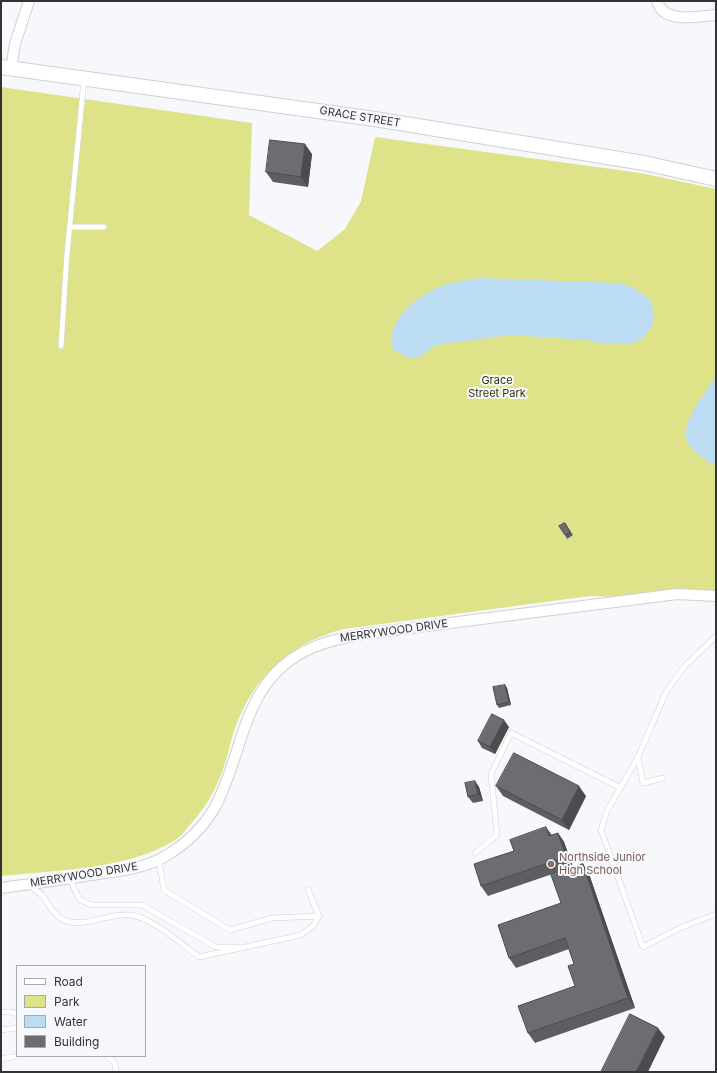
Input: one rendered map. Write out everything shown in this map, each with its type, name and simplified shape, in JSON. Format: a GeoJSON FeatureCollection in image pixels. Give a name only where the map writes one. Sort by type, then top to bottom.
{"type":"FeatureCollection","features":[{"type":"Feature","properties":{"kind":"main road","name":"GRACE STREET"},"geometry":{"type":"LineString","coordinates":[[6,68],[402,123],[644,163],[716,179]]}},
{"type":"Feature","properties":{"kind":"street"},"geometry":{"type":"LineString","coordinates":[[6,68],[29,1]]}},
{"type":"Feature","properties":{"kind":"street"},"geometry":{"type":"LineString","coordinates":[[657,1],[661,10],[671,16],[686,17],[716,14]]}},
{"type":"Feature","properties":{"kind":"street","name":"MERRYWOOD DRIVE"},"geometry":{"type":"LineString","coordinates":[[1,888],[131,869],[159,860],[180,847],[193,835],[213,810],[222,790],[248,716],[266,685],[288,662],[313,647],[332,640],[364,634],[669,595],[696,594],[716,596]]}},
{"type":"Feature","properties":{"kind":"lane"},"geometry":{"type":"LineString","coordinates":[[61,346],[70,227],[84,79]]}},
{"type":"Feature","properties":{"kind":"lane"},"geometry":{"type":"LineString","coordinates":[[70,227],[104,226]]}},
{"type":"Feature","properties":{"kind":"lane"},"geometry":{"type":"LineString","coordinates":[[716,636],[684,668],[666,692],[638,757],[608,811],[601,830],[643,947],[678,929],[716,914]]}},
{"type":"Feature","properties":{"kind":"lane"},"geometry":{"type":"LineString","coordinates":[[475,853],[497,835],[491,774],[511,733],[621,788]]}},
{"type":"Feature","properties":{"kind":"lane"},"geometry":{"type":"LineString","coordinates":[[638,757],[642,783],[663,778]]}},
{"type":"Feature","properties":{"kind":"lane"},"geometry":{"type":"LineString","coordinates":[[159,860],[164,890],[230,930],[272,918],[319,916]]}},
{"type":"Feature","properties":{"kind":"lane"},"geometry":{"type":"LineString","coordinates":[[70,879],[79,899],[91,905],[142,905],[216,946],[249,947]]}},
{"type":"Feature","properties":{"kind":"lane"},"geometry":{"type":"LineString","coordinates":[[28,884],[41,894],[52,913],[64,920],[78,923],[117,915],[142,918],[199,957],[301,935],[313,926],[319,916]]}},
{"type":"Feature","properties":{"kind":"lane"},"geometry":{"type":"LineString","coordinates":[[308,889],[319,916]]}},
{"type":"Feature","properties":{"kind":"lane"},"geometry":{"type":"LineString","coordinates":[[1,1012],[16,1014]]}},
{"type":"Feature","properties":{"kind":"lane"},"geometry":{"type":"LineString","coordinates":[[1,1030],[16,1028]]}},
{"type":"Feature","properties":{"kind":"lane"},"geometry":{"type":"LineString","coordinates":[[1,1059],[16,1056]]}},
{"type":"Feature","properties":{"kind":"lane"},"geometry":{"type":"LineString","coordinates":[[108,1057],[115,1063],[116,1072]]}},
{"type":"Feature","properties":{"kind":"green space","name":"Grace Street Park"},"geometry":{"type":"Polygon","coordinates":[[[1,87],[252,123],[249,215],[317,251],[345,229],[361,201],[375,137],[641,173],[716,189],[716,591],[695,589],[617,597],[590,596],[344,629],[325,635],[307,643],[276,664],[252,693],[235,728],[225,764],[215,789],[199,814],[177,839],[158,849],[115,863],[69,870],[1,876],[1,87]]]}},
{"type":"Feature","properties":{"kind":"water"},"geometry":{"type":"Polygon","coordinates":[[[480,278],[620,283],[634,288],[651,301],[654,313],[652,326],[644,337],[632,344],[606,344],[586,340],[510,335],[436,345],[419,357],[407,357],[393,350],[392,339],[394,328],[399,318],[415,302],[434,289],[444,285],[480,278]]]}},
{"type":"Feature","properties":{"kind":"water"},"geometry":{"type":"Polygon","coordinates":[[[716,377],[716,467],[694,450],[688,443],[686,436],[687,427],[694,408],[716,377]]]}},
{"type":"Feature","properties":{"kind":"building"},"geometry":{"type":"Polygon","coordinates":[[[270,140],[305,144],[301,177],[266,172],[270,140]]]}},
{"type":"Feature","properties":{"kind":"building"},"geometry":{"type":"Polygon","coordinates":[[[565,523],[570,532],[565,535],[559,526],[565,523]]]}},
{"type":"Feature","properties":{"kind":"building"},"geometry":{"type":"Polygon","coordinates":[[[505,685],[509,702],[497,705],[493,687],[505,685]]]}},
{"type":"Feature","properties":{"kind":"building"},"geometry":{"type":"Polygon","coordinates":[[[492,714],[504,720],[490,747],[478,741],[492,714]]]}},
{"type":"Feature","properties":{"kind":"building"},"geometry":{"type":"Polygon","coordinates":[[[514,753],[579,786],[562,820],[496,786],[514,753]]]}},
{"type":"Feature","properties":{"kind":"building"},"geometry":{"type":"Polygon","coordinates":[[[475,781],[478,794],[468,797],[465,783],[475,781]]]}},
{"type":"Feature","properties":{"kind":"building"},"geometry":{"type":"Polygon","coordinates":[[[546,827],[549,836],[558,833],[566,857],[481,886],[474,864],[514,851],[510,840],[546,827]]]}},
{"type":"Feature","properties":{"kind":"building"},"geometry":{"type":"Polygon","coordinates":[[[583,864],[628,998],[528,1033],[518,1006],[575,986],[568,966],[574,964],[565,938],[509,958],[498,925],[561,903],[551,875],[583,864]]]}},
{"type":"Feature","properties":{"kind":"building"},"geometry":{"type":"Polygon","coordinates":[[[630,1014],[658,1028],[636,1072],[601,1072],[630,1014]]]}},
{"type":"Feature","properties":{"kind":"place","name":"Northside Junior High School"},"geometry":{"type":"Point","coordinates":[551,864]}}]}
